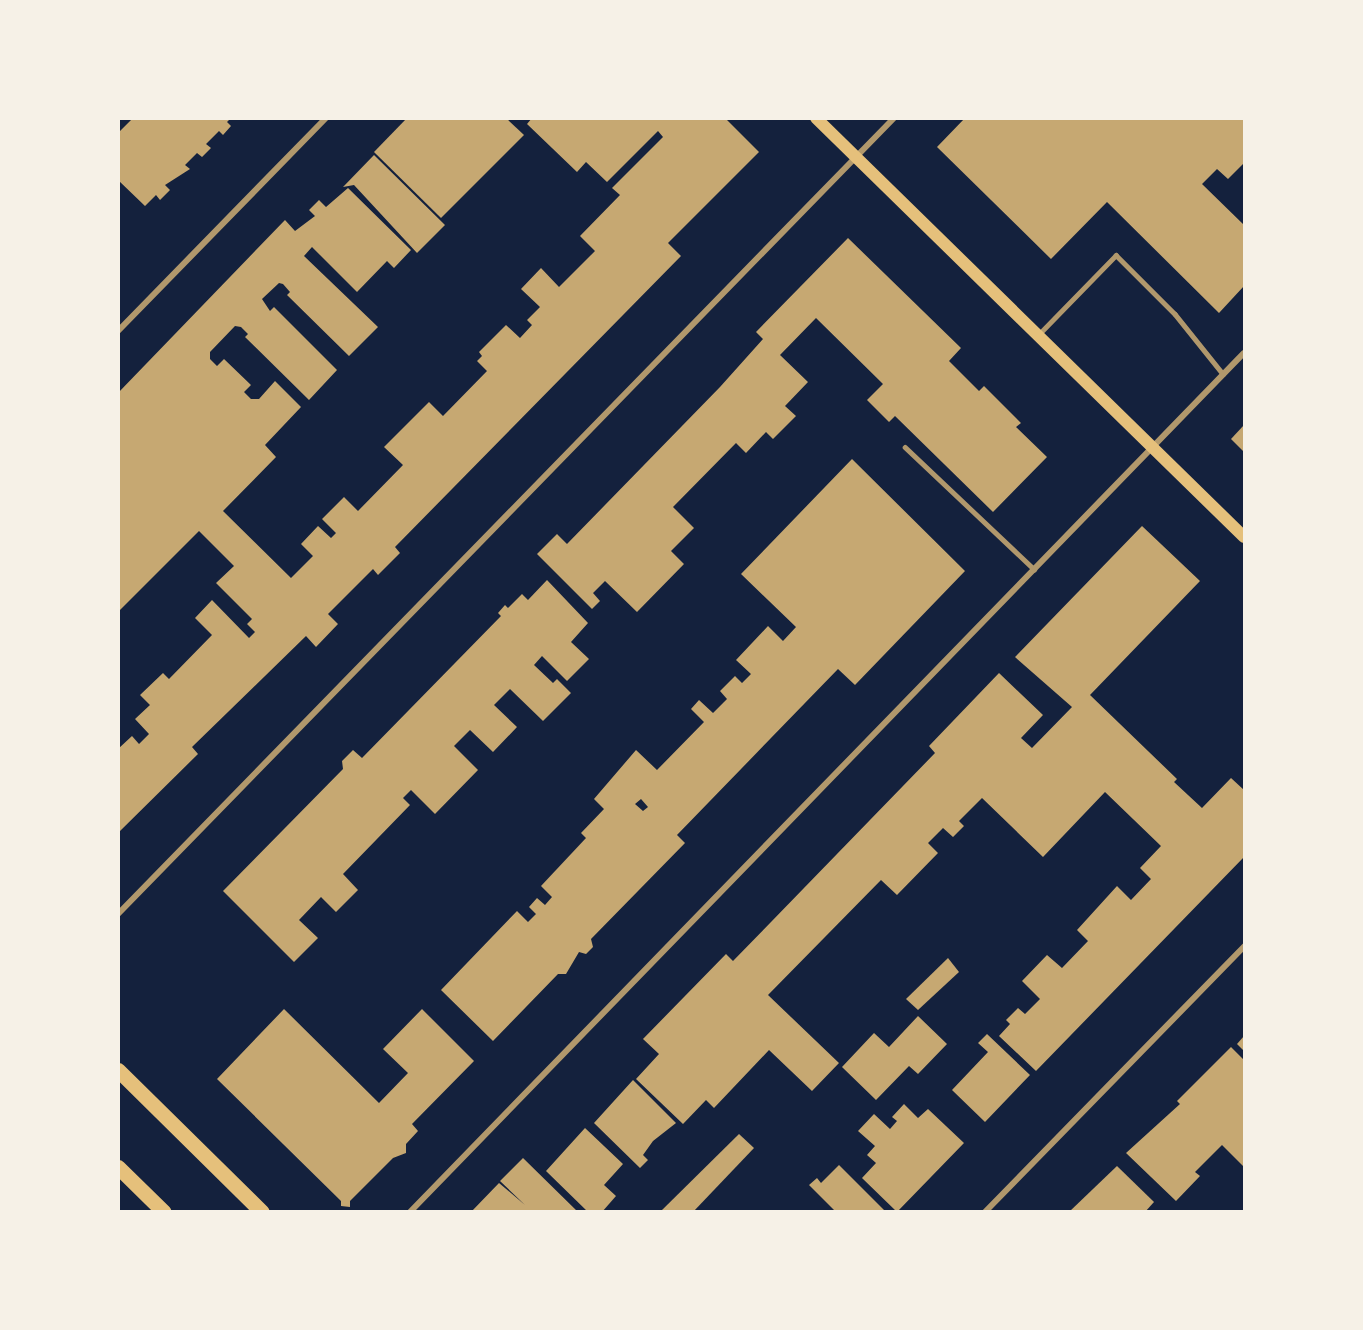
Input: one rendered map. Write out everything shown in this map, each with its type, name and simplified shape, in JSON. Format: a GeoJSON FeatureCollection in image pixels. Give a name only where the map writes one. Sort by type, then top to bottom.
{"type":"FeatureCollection","features":[{"type":"Feature","properties":{"kind":"main road"},"geometry":{"type":"LineString","coordinates":[[816,118],[1245,537]]}},
{"type":"Feature","properties":{"kind":"main road"},"geometry":{"type":"LineString","coordinates":[[118,1070],[262,1212]]}},
{"type":"Feature","properties":{"kind":"main road"},"geometry":{"type":"LineString","coordinates":[[118,1167],[164,1212]]}},
{"type":"Feature","properties":{"kind":"street"},"geometry":{"type":"LineString","coordinates":[[118,331],[326,118]]}},
{"type":"Feature","properties":{"kind":"street"},"geometry":{"type":"LineString","coordinates":[[118,915],[894,118]]}},
{"type":"Feature","properties":{"kind":"street"},"geometry":{"type":"LineString","coordinates":[[410,1212],[1245,353]]}},
{"type":"Feature","properties":{"kind":"street"},"geometry":{"type":"LineString","coordinates":[[985,1212],[1245,946]]}},
{"type":"Feature","properties":{"kind":"lane"},"geometry":{"type":"LineString","coordinates":[[1038,335],[1116,255],[1175,314],[1223,374]]}},
{"type":"Feature","properties":{"kind":"lane"},"geometry":{"type":"LineString","coordinates":[[905,447],[1034,569]]}},
{"type":"Feature","properties":{"kind":"building"},"geometry":{"type":"Polygon","coordinates":[[[133,118],[231,118],[227,122],[231,126],[223,135],[219,131],[206,144],[211,148],[202,157],[197,153],[185,165],[190,169],[165,185],[170,190],[160,200],[156,195],[145,206],[118,180],[118,133],[133,118]]]}},
{"type":"Feature","properties":{"kind":"building"},"geometry":{"type":"Polygon","coordinates":[[[407,118],[506,118],[524,135],[441,218],[374,152],[407,118]]]}},
{"type":"Feature","properties":{"kind":"building"},"geometry":{"type":"Polygon","coordinates":[[[532,118],[725,118],[759,152],[668,243],[681,256],[395,547],[400,553],[378,575],[373,569],[328,614],[338,624],[316,647],[306,636],[192,747],[198,754],[118,833],[118,749],[132,736],[139,744],[149,734],[135,719],[150,705],[140,695],[163,673],[169,679],[212,635],[195,618],[212,600],[249,638],[255,632],[247,624],[252,619],[216,583],[234,566],[199,531],[118,612],[118,393],[285,220],[295,231],[315,216],[309,210],[319,200],[326,207],[348,188],[411,250],[394,268],[387,261],[357,292],[312,247],[304,256],[378,327],[349,356],[287,295],[290,292],[283,284],[279,283],[262,299],[270,311],[274,307],[337,370],[309,400],[245,337],[248,334],[241,327],[235,326],[210,352],[210,359],[217,366],[224,359],[251,385],[244,392],[251,399],[259,399],[275,381],[301,407],[265,445],[276,457],[223,511],[291,578],[313,556],[301,544],[318,526],[331,538],[336,533],[322,519],[344,497],[358,511],[403,465],[384,447],[429,402],[443,416],[487,371],[477,361],[482,356],[479,352],[506,325],[520,338],[532,325],[527,320],[540,307],[521,289],[541,268],[559,287],[595,251],[580,236],[620,195],[612,188],[663,137],[658,131],[607,182],[586,162],[577,172],[527,124],[532,118]]]}},
{"type":"Feature","properties":{"kind":"building"},"geometry":{"type":"Polygon","coordinates":[[[965,118],[1244,118],[1244,163],[1228,179],[1217,169],[1202,184],[1244,225],[1244,286],[1219,313],[1107,202],[1051,259],[937,147],[965,118]]]}},
{"type":"Feature","properties":{"kind":"building"},"geometry":{"type":"Polygon","coordinates":[[[374,155],[445,225],[417,253],[354,185],[343,187],[374,155]]]}},
{"type":"Feature","properties":{"kind":"building"},"geometry":{"type":"Polygon","coordinates":[[[848,238],[961,348],[949,361],[979,391],[984,386],[1021,423],[1016,427],[1047,457],[993,512],[895,416],[889,422],[867,400],[883,384],[816,318],[780,355],[808,382],[785,406],[796,416],[773,439],[766,432],[746,453],[736,443],[673,507],[694,528],[671,551],[684,564],[637,612],[605,581],[593,593],[600,601],[592,609],[537,554],[557,534],[567,544],[720,387],[763,339],[756,332],[848,238]]]}},
{"type":"Feature","properties":{"kind":"building"},"geometry":{"type":"Polygon","coordinates":[[[1244,425],[1244,452],[1231,439],[1244,425]]]}},
{"type":"Feature","properties":{"kind":"building"},"geometry":{"type":"Polygon","coordinates":[[[852,459],[965,571],[855,685],[838,669],[677,835],[685,843],[591,939],[593,947],[586,954],[579,952],[566,974],[558,974],[493,1041],[441,990],[517,911],[528,922],[536,914],[529,907],[537,898],[545,905],[552,897],[541,886],[586,838],[581,833],[604,809],[594,799],[636,750],[657,770],[704,722],[691,709],[699,700],[713,713],[727,699],[720,691],[735,676],[742,683],[751,674],[736,660],[768,626],[783,641],[796,627],[741,574],[852,459]],[[641,799],[635,804],[643,811],[648,807],[641,799]]]}},
{"type":"Feature","properties":{"kind":"building"},"geometry":{"type":"Polygon","coordinates":[[[1142,526],[1200,581],[1090,695],[1177,779],[1174,782],[1202,808],[1231,778],[1244,790],[1244,857],[1036,1071],[999,1036],[1010,1024],[1006,1020],[1018,1008],[1025,1014],[1040,999],[1022,981],[1047,955],[1062,968],[1088,941],[1077,930],[1117,886],[1131,900],[1151,879],[1140,868],[1161,846],[1105,792],[1043,857],[982,798],[959,821],[964,826],[953,837],[943,828],[928,843],[938,853],[897,895],[881,880],[768,995],[839,1063],[812,1091],[769,1050],[714,1108],[706,1100],[683,1124],[636,1079],[659,1054],[643,1039],[726,954],[733,961],[771,922],[935,753],[929,746],[999,673],[1043,715],[1021,738],[1032,748],[1072,707],[1015,657],[1142,526]]]}},
{"type":"Feature","properties":{"kind":"building"},"geometry":{"type":"Polygon","coordinates":[[[547,580],[588,623],[571,642],[589,659],[567,681],[542,656],[534,665],[553,683],[557,679],[571,693],[543,721],[510,689],[494,705],[517,727],[493,752],[470,730],[454,746],[478,770],[435,814],[411,790],[403,798],[410,805],[343,874],[358,890],[336,912],[321,897],[299,920],[318,938],[294,962],[223,891],[343,769],[342,761],[353,750],[362,758],[501,616],[498,613],[505,605],[508,608],[522,594],[528,600],[547,580]]]}},
{"type":"Feature","properties":{"kind":"building"},"geometry":{"type":"Polygon","coordinates":[[[948,958],[959,972],[918,1010],[906,999],[948,958]]]}},
{"type":"Feature","properties":{"kind":"building"},"geometry":{"type":"Polygon","coordinates":[[[284,1009],[379,1103],[408,1073],[383,1049],[422,1009],[474,1061],[412,1124],[418,1131],[406,1144],[406,1153],[393,1158],[350,1201],[350,1207],[341,1206],[341,1201],[217,1079],[284,1009]]]}},
{"type":"Feature","properties":{"kind":"building"},"geometry":{"type":"Polygon","coordinates":[[[918,1016],[947,1044],[918,1074],[909,1066],[876,1100],[842,1067],[874,1033],[889,1047],[918,1016]]]}},
{"type":"Feature","properties":{"kind":"building"},"geometry":{"type":"Polygon","coordinates":[[[987,1034],[1030,1075],[985,1122],[952,1090],[988,1052],[978,1043],[987,1034]]]}},
{"type":"Feature","properties":{"kind":"building"},"geometry":{"type":"Polygon","coordinates":[[[1244,1036],[1244,1051],[1237,1044],[1244,1036]]]}},
{"type":"Feature","properties":{"kind":"building"},"geometry":{"type":"Polygon","coordinates":[[[1231,1047],[1244,1060],[1244,1167],[1222,1145],[1195,1172],[1200,1176],[1176,1201],[1126,1153],[1180,1104],[1177,1101],[1231,1047]]]}},
{"type":"Feature","properties":{"kind":"building"},"geometry":{"type":"Polygon","coordinates":[[[633,1080],[676,1123],[653,1141],[643,1155],[648,1160],[640,1168],[594,1123],[633,1080]]]}},
{"type":"Feature","properties":{"kind":"building"},"geometry":{"type":"Polygon","coordinates":[[[904,1104],[918,1118],[928,1109],[964,1143],[897,1212],[862,1178],[876,1163],[867,1155],[875,1146],[858,1131],[874,1114],[890,1129],[897,1121],[892,1117],[904,1104]]]}},
{"type":"Feature","properties":{"kind":"building"},"geometry":{"type":"Polygon","coordinates":[[[585,1128],[623,1164],[604,1185],[616,1196],[602,1212],[588,1212],[546,1171],[585,1128]]]}},
{"type":"Feature","properties":{"kind":"building"},"geometry":{"type":"Polygon","coordinates":[[[739,1134],[754,1148],[693,1212],[660,1212],[739,1134]]]}},
{"type":"Feature","properties":{"kind":"building"},"geometry":{"type":"Polygon","coordinates":[[[523,1158],[578,1212],[471,1212],[499,1183],[525,1205],[500,1181],[523,1158]]]}},
{"type":"Feature","properties":{"kind":"building"},"geometry":{"type":"Polygon","coordinates":[[[839,1165],[886,1212],[836,1212],[809,1185],[817,1178],[821,1183],[839,1165]]]}},
{"type":"Feature","properties":{"kind":"building"},"geometry":{"type":"Polygon","coordinates":[[[1117,1166],[1154,1202],[1145,1212],[1069,1212],[1117,1166]]]}}]}
